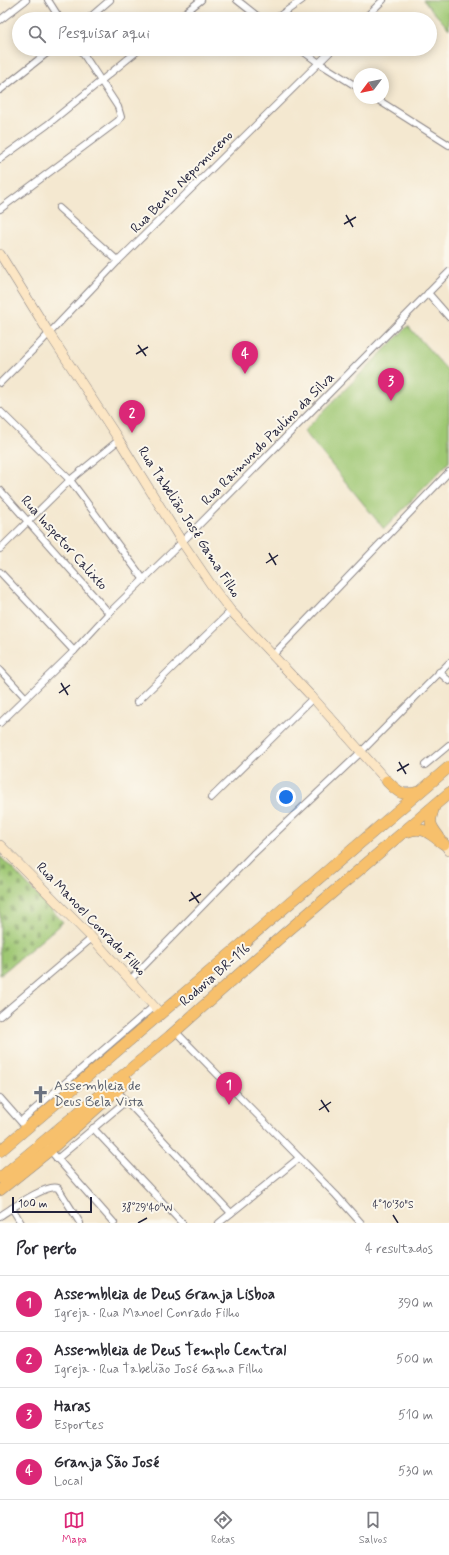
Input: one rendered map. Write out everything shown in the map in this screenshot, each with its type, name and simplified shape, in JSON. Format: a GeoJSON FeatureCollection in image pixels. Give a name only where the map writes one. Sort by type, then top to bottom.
{"type":"FeatureCollection","features":[{"type":"Feature","properties":{"kind":"highway","name":"Rodovia BR-116"},"geometry":{"type":"LineString","coordinates":[[0,1151],[23,1125],[157,1010],[449,767]]}},
{"type":"Feature","properties":{"kind":"highway"},"geometry":{"type":"LineString","coordinates":[[387,781],[397,792],[408,794],[419,792]]}},
{"type":"Feature","properties":{"kind":"highway"},"geometry":{"type":"LineString","coordinates":[[387,781],[394,796],[395,805],[392,815]]}},
{"type":"Feature","properties":{"kind":"highway","name":"Rodovia BR-116"},"geometry":{"type":"LineString","coordinates":[[0,1178],[47,1146],[283,935],[449,793]]}},
{"type":"Feature","properties":{"kind":"highway"},"geometry":{"type":"LineString","coordinates":[[434,806],[430,820],[431,826],[446,848]]}},
{"type":"Feature","properties":{"kind":"highway"},"geometry":{"type":"LineString","coordinates":[[402,834],[416,829],[421,829],[446,848]]}},
{"type":"Feature","properties":{"kind":"highway"},"geometry":{"type":"LineString","coordinates":[[0,1190],[47,1146],[117,1091],[152,1058],[173,1033]]}},
{"type":"Feature","properties":{"kind":"street"},"geometry":{"type":"LineString","coordinates":[[0,20],[26,0]]}},
{"type":"Feature","properties":{"kind":"street"},"geometry":{"type":"LineString","coordinates":[[48,0],[56,12]]}},
{"type":"Feature","properties":{"kind":"street"},"geometry":{"type":"LineString","coordinates":[[96,12],[110,0]]}},
{"type":"Feature","properties":{"kind":"street"},"geometry":{"type":"LineString","coordinates":[[186,12],[201,0]]}},
{"type":"Feature","properties":{"kind":"street"},"geometry":{"type":"LineString","coordinates":[[238,0],[253,12]]}},
{"type":"Feature","properties":{"kind":"street"},"geometry":{"type":"LineString","coordinates":[[285,12],[302,0]]}},
{"type":"Feature","properties":{"kind":"street"},"geometry":{"type":"LineString","coordinates":[[371,12],[383,0]]}},
{"type":"Feature","properties":{"kind":"street"},"geometry":{"type":"LineString","coordinates":[[0,90],[43,56]]}},
{"type":"Feature","properties":{"kind":"street"},"geometry":{"type":"LineString","coordinates":[[0,209],[118,121],[121,116],[120,110],[84,56]]}},
{"type":"Feature","properties":{"kind":"street"},"geometry":{"type":"LineString","coordinates":[[0,159],[47,125],[132,56]]}},
{"type":"Feature","properties":{"kind":"street"},"geometry":{"type":"LineString","coordinates":[[310,56],[353,84]]}},
{"type":"Feature","properties":{"kind":"street","name":"Rua Bento Nepomuceno"},"geometry":{"type":"LineString","coordinates":[[0,383],[118,261],[326,56]]}},
{"type":"Feature","properties":{"kind":"street"},"geometry":{"type":"LineString","coordinates":[[384,104],[449,145]]}},
{"type":"Feature","properties":{"kind":"street"},"geometry":{"type":"LineString","coordinates":[[59,208],[118,261]]}},
{"type":"Feature","properties":{"kind":"street","name":"Rua Tabelião José Gama Filho"},"geometry":{"type":"LineString","coordinates":[[0,254],[49,334],[119,440],[182,542],[214,589],[231,611],[313,698],[360,753],[387,781]]}},
{"type":"Feature","properties":{"kind":"street","name":"Rua Raimundo Paulino da Silva"},"geometry":{"type":"LineString","coordinates":[[0,723],[25,697],[74,651],[109,613],[182,542],[449,272]]}},
{"type":"Feature","properties":{"kind":"street"},"geometry":{"type":"LineString","coordinates":[[428,293],[449,317]]}},
{"type":"Feature","properties":{"kind":"street"},"geometry":{"type":"LineString","coordinates":[[0,411],[70,480],[144,580]]}},
{"type":"Feature","properties":{"kind":"street"},"geometry":{"type":"LineString","coordinates":[[0,549],[70,480],[119,440]]}},
{"type":"Feature","properties":{"kind":"street"},"geometry":{"type":"LineString","coordinates":[[273,655],[449,472]]}},
{"type":"Feature","properties":{"kind":"street","name":"Rua Inspetor Calixto"},"geometry":{"type":"LineString","coordinates":[[0,490],[109,613]]}},
{"type":"Feature","properties":{"kind":"street"},"geometry":{"type":"LineString","coordinates":[[0,572],[74,651]]}},
{"type":"Feature","properties":{"kind":"street"},"geometry":{"type":"LineString","coordinates":[[137,702],[231,611]]}},
{"type":"Feature","properties":{"kind":"street"},"geometry":{"type":"LineString","coordinates":[[130,980],[253,854],[360,753],[449,663]]}},
{"type":"Feature","properties":{"kind":"street"},"geometry":{"type":"LineString","coordinates":[[440,672],[449,682]]}},
{"type":"Feature","properties":{"kind":"street"},"geometry":{"type":"LineString","coordinates":[[1,674],[25,697]]}},
{"type":"Feature","properties":{"kind":"street"},"geometry":{"type":"LineString","coordinates":[[211,798],[313,698]]}},
{"type":"Feature","properties":{"kind":"street"},"geometry":{"type":"LineString","coordinates":[[425,765],[449,744]]}},
{"type":"Feature","properties":{"kind":"street","name":"Rua Manoel Conrado Filho"},"geometry":{"type":"LineString","coordinates":[[0,845],[92,938],[157,1010]]}},
{"type":"Feature","properties":{"kind":"street"},"geometry":{"type":"LineString","coordinates":[[0,1016],[92,938]]}},
{"type":"Feature","properties":{"kind":"street"},"geometry":{"type":"LineString","coordinates":[[173,1033],[336,1195],[360,1223]]}},
{"type":"Feature","properties":{"kind":"street"},"geometry":{"type":"LineString","coordinates":[[117,1091],[231,1213]]}},
{"type":"Feature","properties":{"kind":"street"},"geometry":{"type":"LineString","coordinates":[[0,1098],[23,1125]]}},
{"type":"Feature","properties":{"kind":"street"},"geometry":{"type":"LineString","coordinates":[[57,1159],[126,1101]]}},
{"type":"Feature","properties":{"kind":"street"},"geometry":{"type":"LineString","coordinates":[[93,1128],[182,1223]]}},
{"type":"Feature","properties":{"kind":"street"},"geometry":{"type":"LineString","coordinates":[[47,1146],[114,1223]]}},
{"type":"Feature","properties":{"kind":"street"},"geometry":{"type":"LineString","coordinates":[[219,1223],[299,1158]]}},
{"type":"Feature","properties":{"kind":"street"},"geometry":{"type":"LineString","coordinates":[[0,1216],[42,1190],[55,1187],[80,1223]]}},
{"type":"Feature","properties":{"kind":"street"},"geometry":{"type":"LineString","coordinates":[[12,1208],[21,1223]]}},
{"type":"Feature","properties":{"kind":"green space"},"geometry":{"type":"Polygon","coordinates":[[[423,0],[449,0],[449,29],[437,16],[437,12],[434,12],[423,0]]]}},
{"type":"Feature","properties":{"kind":"green space"},"geometry":{"type":"Polygon","coordinates":[[[408,326],[449,372],[449,462],[384,529],[304,431],[408,326]]]}},
{"type":"Feature","properties":{"kind":"green space"},"geometry":{"type":"Polygon","coordinates":[[[0,856],[63,922],[0,975],[0,856]]]}},
{"type":"Feature","properties":{"kind":"place","name":"Granja São José"},"geometry":{"type":"Point","coordinates":[245,374]}},
{"type":"Feature","properties":{"kind":"place","name":"Haras"},"geometry":{"type":"Point","coordinates":[391,401]}},
{"type":"Feature","properties":{"kind":"place","name":"Assembleia de Deus Templo Central"},"geometry":{"type":"Point","coordinates":[132,433]}},
{"type":"Feature","properties":{"kind":"place","name":"Assembleia de Deus Bela Vista"},"geometry":{"type":"Point","coordinates":[41,1094]}},
{"type":"Feature","properties":{"kind":"place","name":"Assembleia de Deus Granja Lisboa"},"geometry":{"type":"Point","coordinates":[229,1105]}}]}
